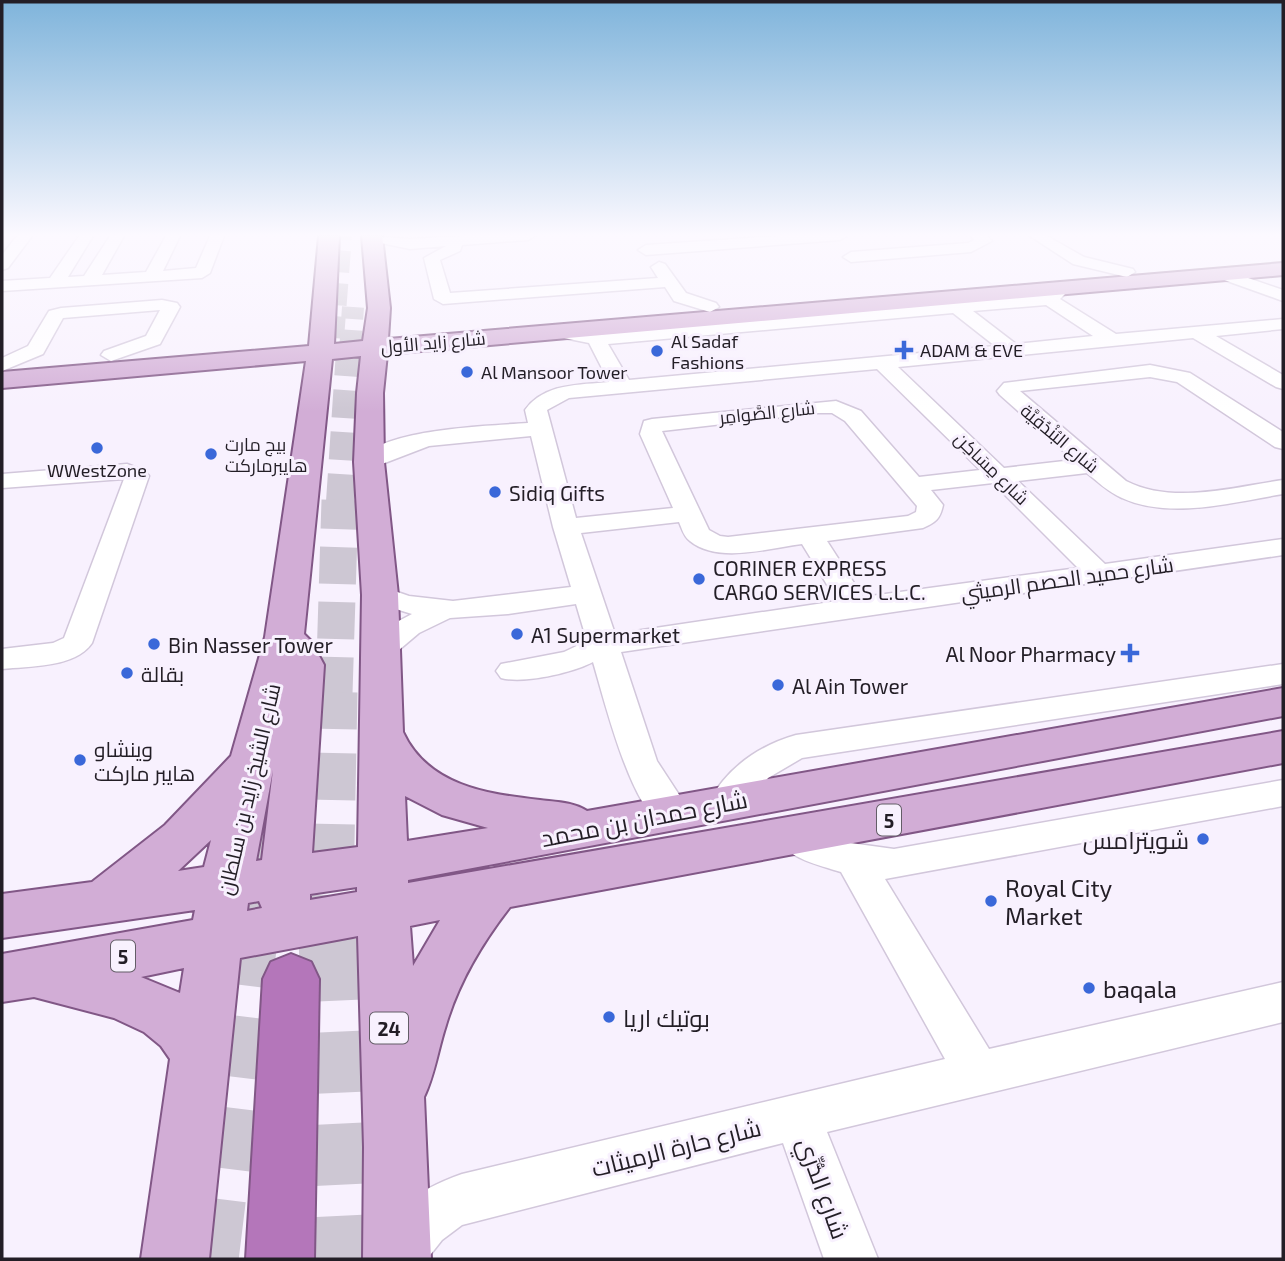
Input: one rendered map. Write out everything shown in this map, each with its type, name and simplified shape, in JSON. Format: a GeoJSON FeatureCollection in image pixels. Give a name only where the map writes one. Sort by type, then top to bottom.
{"type":"FeatureCollection","features":[{"type":"Feature","properties":{"kind":"highway"},"geometry":{"type":"LineString","coordinates":[[280,1259],[291,979]]}},
{"type":"Feature","properties":{"kind":"main road"},"geometry":{"type":"LineString","coordinates":[[2,380],[220,360],[272,362],[303,344],[325,309],[326,295]]}},
{"type":"Feature","properties":{"kind":"main road","name":"24"},"geometry":{"type":"LineString","coordinates":[[378,295],[379,308],[370,393],[369,462],[380,594],[383,887],[399,1259]]}},
{"type":"Feature","properties":{"kind":"main road","name":"شارع زايد الأول"},"geometry":{"type":"LineString","coordinates":[[463,334],[670,297],[710,307],[828,295]]}},
{"type":"Feature","properties":{"kind":"main road","name":"شارع زايد الأول"},"geometry":{"type":"LineString","coordinates":[[2,365],[43,355],[111,355],[556,331],[1041,295]]}},
{"type":"Feature","properties":{"kind":"main road"},"geometry":{"type":"LineString","coordinates":[[379,308],[410,321],[463,334]]}},
{"type":"Feature","properties":{"kind":"main road"},"geometry":{"type":"LineString","coordinates":[[370,393],[384,373],[405,354],[463,334]]}},
{"type":"Feature","properties":{"kind":"main road","name":"شارع الشيخ زايد بن سلطان"},"geometry":{"type":"LineString","coordinates":[[174,1259],[216,939],[251,762],[285,637],[303,344]]}},
{"type":"Feature","properties":{"kind":"main road"},"geometry":{"type":"LineString","coordinates":[[285,637],[297,650],[304,664],[283,898],[289,910],[316,922]]}},
{"type":"Feature","properties":{"kind":"main road","name":"شارع حمدان بن محمد"},"geometry":{"type":"LineString","coordinates":[[16,976],[316,922],[383,887],[620,824],[1283,702]]}},
{"type":"Feature","properties":{"kind":"main road"},"geometry":{"type":"LineString","coordinates":[[380,728],[384,743],[403,770],[439,795],[494,811],[584,824],[620,824]]}},
{"type":"Feature","properties":{"kind":"main road","name":"شارع حمدان بن محمد"},"geometry":{"type":"LineString","coordinates":[[2,916],[284,877],[383,887],[494,890],[1283,747]]}},
{"type":"Feature","properties":{"kind":"main road"},"geometry":{"type":"LineString","coordinates":[[106,900],[179,842],[216,805],[251,762]]}},
{"type":"Feature","properties":{"kind":"main road"},"geometry":{"type":"LineString","coordinates":[[396,1147],[399,1092],[410,1041],[426,994],[462,930],[494,890]]}},
{"type":"Feature","properties":{"kind":"main road"},"geometry":{"type":"LineString","coordinates":[[16,976],[86,985],[155,1008],[177,1023],[191,1038],[200,1060]]}},
{"type":"Feature","properties":{"kind":"street"},"geometry":{"type":"LineString","coordinates":[[442,295],[443,299],[670,297]]}},
{"type":"Feature","properties":{"kind":"street"},"geometry":{"type":"LineString","coordinates":[[556,331],[596,338],[757,340],[1047,295]]}},
{"type":"Feature","properties":{"kind":"street"},"geometry":{"type":"LineString","coordinates":[[1053,295],[1113,341]]}},
{"type":"Feature","properties":{"kind":"street"},"geometry":{"type":"LineString","coordinates":[[43,355],[55,315],[61,313],[162,304],[171,307],[153,340]]}},
{"type":"Feature","properties":{"kind":"street"},"geometry":{"type":"LineString","coordinates":[[959,309],[1014,351]]}},
{"type":"Feature","properties":{"kind":"street"},"geometry":{"type":"LineString","coordinates":[[673,813],[640,761],[586,594],[539,429],[536,410],[547,399],[569,392],[1283,324]]}},
{"type":"Feature","properties":{"kind":"street"},"geometry":{"type":"LineString","coordinates":[[1198,333],[1283,383]]}},
{"type":"Feature","properties":{"kind":"street"},"geometry":{"type":"LineString","coordinates":[[596,338],[622,387]]}},
{"type":"Feature","properties":{"kind":"street"},"geometry":{"type":"LineString","coordinates":[[111,355],[153,340],[179,350]]}},
{"type":"Feature","properties":{"kind":"street"},"geometry":{"type":"LineString","coordinates":[[757,340],[782,372]]}},
{"type":"Feature","properties":{"kind":"street","name":"شارع مِسَاكِن"},"geometry":{"type":"LineString","coordinates":[[884,364],[1099,573]]}},
{"type":"Feature","properties":{"kind":"street","name":"شارع البُنْدُقِيَّة"},"geometry":{"type":"LineString","coordinates":[[1283,442],[1183,377],[1167,372],[1150,371],[1021,385],[1008,389],[1008,394],[1124,491],[1156,501],[1283,487]]}},
{"type":"Feature","properties":{"kind":"street","name":"شارع الصَّوامِر"},"geometry":{"type":"LineString","coordinates":[[836,407],[853,416],[914,485],[930,505],[930,511],[923,520],[810,536],[728,545],[714,544],[698,535],[650,429],[656,424],[836,407]]}},
{"type":"Feature","properties":{"kind":"street"},"geometry":{"type":"LineString","coordinates":[[369,462],[387,451],[418,441],[539,429]]}},
{"type":"Feature","properties":{"kind":"street"},"geometry":{"type":"LineString","coordinates":[[914,485],[1092,465]]}},
{"type":"Feature","properties":{"kind":"street"},"geometry":{"type":"LineString","coordinates":[[2,481],[127,471],[137,476],[76,643],[60,652],[2,659]]}},
{"type":"Feature","properties":{"kind":"street"},"geometry":{"type":"LineString","coordinates":[[566,527],[686,513]]}},
{"type":"Feature","properties":{"kind":"street"},"geometry":{"type":"LineString","coordinates":[[810,536],[856,608]]}},
{"type":"Feature","properties":{"kind":"street","name":"شارع حميد الحصم الرميثي"},"geometry":{"type":"LineString","coordinates":[[512,671],[571,661],[602,646],[646,637],[1283,547]]}},
{"type":"Feature","properties":{"kind":"street"},"geometry":{"type":"LineString","coordinates":[[380,594],[407,606],[441,611],[586,594]]}},
{"type":"Feature","properties":{"kind":"street"},"geometry":{"type":"LineString","coordinates":[[382,648],[409,627],[441,611]]}},
{"type":"Feature","properties":{"kind":"street"},"geometry":{"type":"LineString","coordinates":[[726,803],[753,769],[773,756],[796,747],[1283,674]]}},
{"type":"Feature","properties":{"kind":"street"},"geometry":{"type":"LineString","coordinates":[[795,837],[817,850],[855,862],[894,864],[1283,793]]}},
{"type":"Feature","properties":{"kind":"street"},"geometry":{"type":"LineString","coordinates":[[855,862],[978,1073]]}},
{"type":"Feature","properties":{"kind":"street","name":"شارع حارة الرميثات"},"geometry":{"type":"LineString","coordinates":[[399,1259],[414,1231],[444,1205],[797,1116],[1283,1002]]}},
{"type":"Feature","properties":{"kind":"street","name":"شارع الدُّرِّي"},"geometry":{"type":"LineString","coordinates":[[797,1116],[850,1259]]}},
{"type":"Feature","properties":{"kind":"green space"},"geometry":{"type":"Polygon","coordinates":[[[893,295],[935,295],[396,341],[395,338],[893,295]]]}},
{"type":"Feature","properties":{"kind":"tunnel"},"geometry":{"type":"LineString","coordinates":[[333,338],[336,295]]}},
{"type":"Feature","properties":{"kind":"tunnel"},"geometry":{"type":"LineString","coordinates":[[350,352],[353,307]]}},
{"type":"Feature","properties":{"kind":"tunnel"},"geometry":{"type":"LineString","coordinates":[[340,502],[350,351]]}},
{"type":"Feature","properties":{"kind":"tunnel"},"geometry":{"type":"LineString","coordinates":[[334,694],[340,500]]}},
{"type":"Feature","properties":{"kind":"tunnel"},"geometry":{"type":"LineString","coordinates":[[329,941],[334,692]]}},
{"type":"Feature","properties":{"kind":"tunnel"},"geometry":{"type":"LineString","coordinates":[[246,942],[272,800]]}},
{"type":"Feature","properties":{"kind":"tunnel"},"geometry":{"type":"LineString","coordinates":[[208,1259],[247,940]]}},
{"type":"Feature","properties":{"kind":"tunnel"},"geometry":{"type":"LineString","coordinates":[[329,941],[344,1259]]}},
{"type":"Feature","properties":{"kind":"place","name":"ADAM & EVE"},"geometry":{"type":"Point","coordinates":[904,350]}},
{"type":"Feature","properties":{"kind":"place","name":"Al Sadaf Fashions"},"geometry":{"type":"Point","coordinates":[657,351]}},
{"type":"Feature","properties":{"kind":"place","name":"Al Mansoor Tower"},"geometry":{"type":"Point","coordinates":[467,372]}},
{"type":"Feature","properties":{"kind":"place","name":"WWestZone"},"geometry":{"type":"Point","coordinates":[97,448]}},
{"type":"Feature","properties":{"kind":"place","name":"بيج مارت هايبرماركت"},"geometry":{"type":"Point","coordinates":[211,454]}},
{"type":"Feature","properties":{"kind":"place","name":"Sidiq Gifts"},"geometry":{"type":"Point","coordinates":[495,492]}},
{"type":"Feature","properties":{"kind":"place","name":"CORINER EXPRESS CARGO SERVICES L.L.C."},"geometry":{"type":"Point","coordinates":[699,579]}},
{"type":"Feature","properties":{"kind":"place","name":"A1 Supermarket"},"geometry":{"type":"Point","coordinates":[517,634]}},
{"type":"Feature","properties":{"kind":"place","name":"Bin Nasser Tower"},"geometry":{"type":"Point","coordinates":[154,644]}},
{"type":"Feature","properties":{"kind":"place","name":"Al Noor Pharmacy"},"geometry":{"type":"Point","coordinates":[1130,653]}},
{"type":"Feature","properties":{"kind":"place","name":"بقالة"},"geometry":{"type":"Point","coordinates":[127,673]}},
{"type":"Feature","properties":{"kind":"place","name":"Al Ain Tower"},"geometry":{"type":"Point","coordinates":[778,685]}},
{"type":"Feature","properties":{"kind":"place","name":"وينشاو هايبر ماركت"},"geometry":{"type":"Point","coordinates":[80,760]}},
{"type":"Feature","properties":{"kind":"place","name":"شويترامس"},"geometry":{"type":"Point","coordinates":[1203,839]}},
{"type":"Feature","properties":{"kind":"place","name":"Royal City Market"},"geometry":{"type":"Point","coordinates":[991,901]}},
{"type":"Feature","properties":{"kind":"place","name":"baqala"},"geometry":{"type":"Point","coordinates":[1089,988]}},
{"type":"Feature","properties":{"kind":"place","name":"بوتيك اريا"},"geometry":{"type":"Point","coordinates":[609,1017]}}]}
